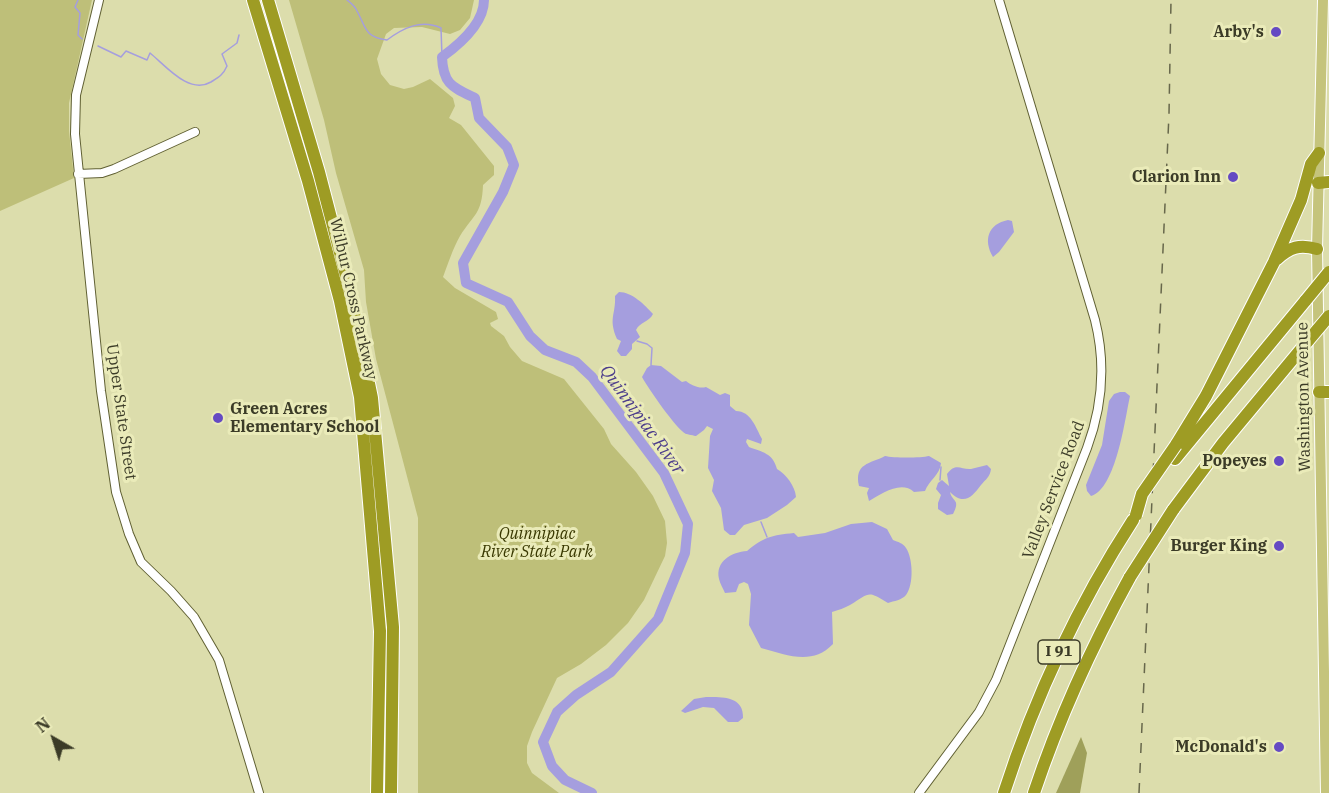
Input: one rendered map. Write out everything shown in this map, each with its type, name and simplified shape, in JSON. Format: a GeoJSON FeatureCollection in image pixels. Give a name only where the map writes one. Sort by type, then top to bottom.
{"type":"FeatureCollection","features":[{"type":"Feature","properties":{"kind":"highway","name":"Wilbur Cross Parkway"},"geometry":{"type":"LineString","coordinates":[[253,0],[308,181],[340,301],[360,397],[380,631],[377,793]]}},
{"type":"Feature","properties":{"kind":"highway","name":"Wilbur Cross Parkway"},"geometry":{"type":"LineString","coordinates":[[268,0],[325,193],[350,291],[372,398],[393,627],[391,793]]}},
{"type":"Feature","properties":{"kind":"highway"},"geometry":{"type":"LineString","coordinates":[[1134,517],[1144,490],[1176,445],[1206,396],[1274,262],[1302,200],[1311,164],[1319,153]]}},
{"type":"Feature","properties":{"kind":"highway"},"geometry":{"type":"LineString","coordinates":[[1274,262],[1286,251],[1295,247],[1305,246],[1317,249]]}},
{"type":"Feature","properties":{"kind":"highway","name":"I 91"},"geometry":{"type":"LineString","coordinates":[[1004,793],[1028,724],[1060,651],[1097,578],[1134,517],[1175,459],[1329,272]]}},
{"type":"Feature","properties":{"kind":"highway","name":"I 91"},"geometry":{"type":"LineString","coordinates":[[1034,793],[1077,681],[1130,577],[1173,510],[1223,443],[1329,315]]}},
{"type":"Feature","properties":{"kind":"main road","name":"Washington Avenue"},"geometry":{"type":"LineString","coordinates":[[1323,0],[1319,153],[1323,182],[1317,249],[1324,396],[1326,793]]}},
{"type":"Feature","properties":{"kind":"street","name":"Upper State Street"},"geometry":{"type":"LineString","coordinates":[[99,0],[76,95],[75,134],[104,424],[116,492],[129,534],[141,562],[194,617],[219,660],[259,793]]}},
{"type":"Feature","properties":{"kind":"street","name":"Valley Service Road"},"geometry":{"type":"LineString","coordinates":[[919,793],[979,712],[992,688],[1088,448],[1101,398],[1102,359],[1097,330],[999,0]]}},
{"type":"Feature","properties":{"kind":"street"},"geometry":{"type":"LineString","coordinates":[[78,174],[114,169],[195,132]]}},
{"type":"Feature","properties":{"kind":"green space"},"geometry":{"type":"Polygon","coordinates":[[[0,0],[92,0],[69,103],[69,131],[74,178],[0,211],[0,0]]]}},
{"type":"Feature","properties":{"kind":"green space","name":"Quinnipiac River State Park"},"geometry":{"type":"Polygon","coordinates":[[[289,0],[474,0],[470,18],[460,30],[450,34],[422,27],[394,28],[386,34],[377,59],[381,74],[390,85],[404,89],[430,79],[453,98],[455,106],[449,118],[461,125],[494,166],[494,175],[483,185],[479,208],[457,241],[443,277],[455,288],[496,312],[498,319],[490,323],[491,326],[504,336],[522,361],[564,379],[604,429],[611,444],[636,472],[653,496],[665,521],[667,543],[665,556],[644,600],[628,623],[606,645],[557,678],[532,732],[527,746],[527,763],[532,773],[559,793],[418,793],[418,518],[376,359],[366,302],[364,270],[289,0]]]}},
{"type":"Feature","properties":{"kind":"shaded area"},"geometry":{"type":"Polygon","coordinates":[[[1008,220],[1012,221],[1014,232],[993,257],[988,245],[989,234],[996,225],[1008,220]]]}},
{"type":"Feature","properties":{"kind":"shaded area"},"geometry":{"type":"Polygon","coordinates":[[[619,292],[633,297],[653,314],[636,330],[640,337],[632,344],[632,349],[626,356],[621,356],[617,351],[621,341],[617,339],[613,326],[615,296],[619,292]]]}},
{"type":"Feature","properties":{"kind":"shaded area"},"geometry":{"type":"Polygon","coordinates":[[[651,365],[661,366],[682,382],[706,387],[720,395],[725,393],[730,395],[730,406],[749,417],[762,439],[761,444],[747,439],[749,447],[770,456],[777,469],[790,481],[796,497],[767,518],[744,525],[735,535],[730,535],[724,530],[721,508],[712,491],[714,480],[708,468],[710,436],[713,429],[707,426],[696,436],[686,434],[676,425],[642,377],[651,365]]]}},
{"type":"Feature","properties":{"kind":"shaded area"},"geometry":{"type":"Polygon","coordinates":[[[1125,392],[1130,396],[1118,452],[1107,481],[1100,491],[1091,496],[1086,485],[1102,445],[1109,401],[1114,394],[1125,392]]]}},
{"type":"Feature","properties":{"kind":"shaded area"},"geometry":{"type":"Polygon","coordinates":[[[885,456],[907,458],[929,456],[941,463],[939,471],[925,491],[914,492],[903,487],[897,488],[869,501],[867,493],[869,488],[859,486],[859,473],[864,465],[885,456]]]}},
{"type":"Feature","properties":{"kind":"shaded area"},"geometry":{"type":"Polygon","coordinates":[[[987,465],[991,469],[989,476],[971,496],[959,499],[950,492],[956,503],[953,514],[947,515],[938,509],[941,495],[936,489],[942,480],[949,486],[947,474],[950,470],[956,467],[971,469],[987,465]]]}},
{"type":"Feature","properties":{"kind":"shaded area"},"geometry":{"type":"Polygon","coordinates":[[[872,522],[887,529],[893,540],[903,545],[908,552],[911,578],[906,595],[888,603],[869,595],[832,612],[833,644],[817,655],[799,657],[761,648],[749,625],[751,594],[748,584],[744,582],[739,584],[736,592],[725,593],[718,573],[722,562],[774,536],[794,533],[798,537],[825,533],[851,524],[872,522]]]}},
{"type":"Feature","properties":{"kind":"shaded area"},"geometry":{"type":"Polygon","coordinates":[[[706,697],[731,699],[740,705],[743,718],[738,722],[728,722],[714,708],[703,707],[685,713],[681,711],[694,699],[706,697]]]}},
{"type":"Feature","properties":{"kind":"shaded area"},"geometry":{"type":"Polygon","coordinates":[[[1081,737],[1087,753],[1080,793],[1056,793],[1081,737]]]}},
{"type":"Feature","properties":{"kind":"waterway"},"geometry":{"type":"LineString","coordinates":[[78,0],[75,7],[80,13],[78,35],[82,39]]}},
{"type":"Feature","properties":{"kind":"waterway"},"geometry":{"type":"LineString","coordinates":[[347,0],[355,8],[370,34],[379,39],[387,40],[412,26],[426,24],[441,28],[442,57]]}},
{"type":"Feature","properties":{"kind":"waterway","name":"Quinnipiac River"},"geometry":{"type":"LineString","coordinates":[[484,0],[480,17],[470,32],[442,57],[444,73],[450,84],[475,98],[479,118],[507,147],[514,165],[503,192],[463,263],[466,283],[508,302],[530,336],[545,350],[576,362],[592,377],[664,473],[688,524],[685,553],[658,619],[611,672],[576,695],[557,712],[543,742],[552,766],[565,780],[592,793]]}},
{"type":"Feature","properties":{"kind":"waterway"},"geometry":{"type":"LineString","coordinates":[[98,46],[121,57],[126,51],[147,60],[150,53],[186,82],[203,85],[224,72],[227,66],[222,54],[237,43],[239,35]]}},
{"type":"Feature","properties":{"kind":"waterway"},"geometry":{"type":"LineString","coordinates":[[637,341],[652,348],[651,365]]}},
{"type":"Feature","properties":{"kind":"waterway"},"geometry":{"type":"LineString","coordinates":[[940,480],[941,467]]}},
{"type":"Feature","properties":{"kind":"waterway"},"geometry":{"type":"LineString","coordinates":[[761,522],[767,537]]}},
{"type":"Feature","properties":{"kind":"railway"},"geometry":{"type":"LineString","coordinates":[[1139,793],[1169,114],[1171,0]]}},
{"type":"Feature","properties":{"kind":"place","name":"Arby's"},"geometry":{"type":"Point","coordinates":[1276,32]}},
{"type":"Feature","properties":{"kind":"place","name":"Clarion Inn"},"geometry":{"type":"Point","coordinates":[1233,177]}},
{"type":"Feature","properties":{"kind":"place","name":"Green Acres Elementary School"},"geometry":{"type":"Point","coordinates":[218,418]}},
{"type":"Feature","properties":{"kind":"place","name":"Popeyes"},"geometry":{"type":"Point","coordinates":[1279,461]}},
{"type":"Feature","properties":{"kind":"place","name":"Burger King"},"geometry":{"type":"Point","coordinates":[1279,546]}},
{"type":"Feature","properties":{"kind":"place","name":"McDonald's"},"geometry":{"type":"Point","coordinates":[1279,747]}}]}
